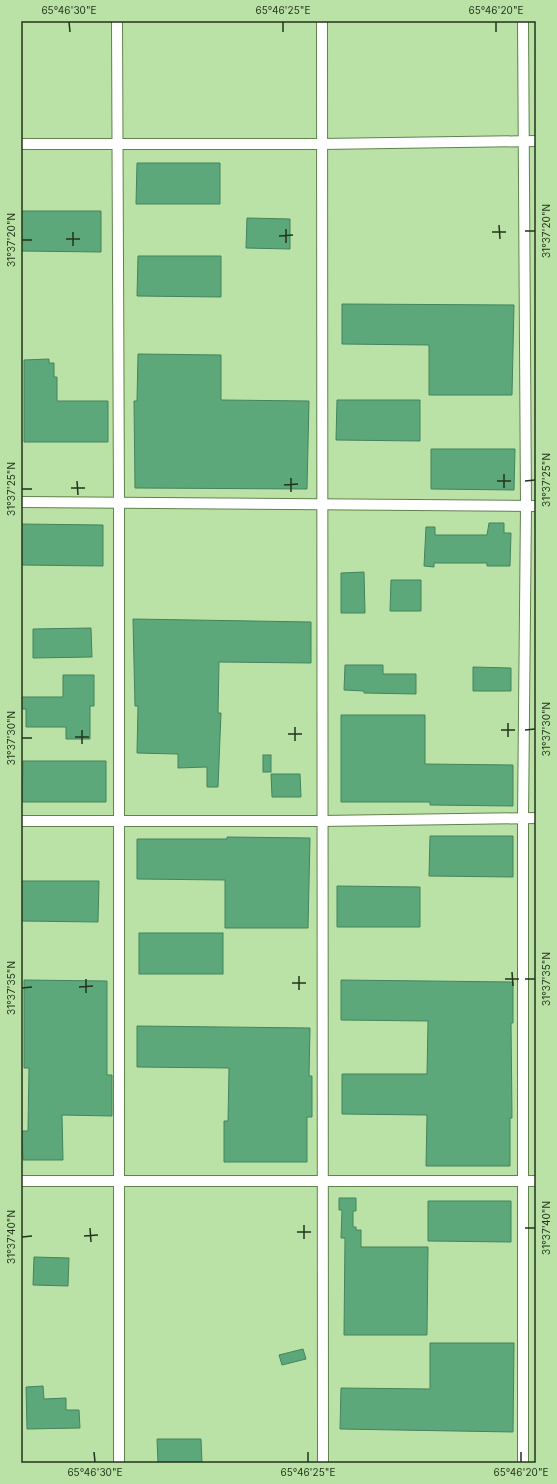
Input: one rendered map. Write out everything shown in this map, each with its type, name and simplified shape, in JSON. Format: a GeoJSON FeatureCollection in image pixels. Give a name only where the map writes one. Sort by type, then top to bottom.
{"type":"FeatureCollection","features":[{"type":"Feature","properties":{"kind":"street"},"geometry":{"type":"LineString","coordinates":[[116,21],[119,503],[119,1463]]}},
{"type":"Feature","properties":{"kind":"street"},"geometry":{"type":"LineString","coordinates":[[322,21],[321,504],[323,1463]]}},
{"type":"Feature","properties":{"kind":"street"},"geometry":{"type":"LineString","coordinates":[[523,21],[531,506],[523,818],[524,1463]]}},
{"type":"Feature","properties":{"kind":"street"},"geometry":{"type":"LineString","coordinates":[[21,144],[322,144],[536,141]]}},
{"type":"Feature","properties":{"kind":"street"},"geometry":{"type":"LineString","coordinates":[[21,502],[531,506]]}},
{"type":"Feature","properties":{"kind":"street"},"geometry":{"type":"LineString","coordinates":[[21,821],[322,821],[536,818]]}},
{"type":"Feature","properties":{"kind":"street"},"geometry":{"type":"LineString","coordinates":[[21,1181],[536,1181]]}},
{"type":"Feature","properties":{"kind":"building"},"geometry":{"type":"Polygon","coordinates":[[[137,163],[220,163],[220,204],[136,204],[137,163]]]}},
{"type":"Feature","properties":{"kind":"building"},"geometry":{"type":"Polygon","coordinates":[[[21,211],[101,211],[101,252],[21,251],[21,211]]]}},
{"type":"Feature","properties":{"kind":"building"},"geometry":{"type":"Polygon","coordinates":[[[247,218],[290,219],[290,249],[246,248],[247,218]]]}},
{"type":"Feature","properties":{"kind":"building"},"geometry":{"type":"Polygon","coordinates":[[[138,256],[221,256],[221,297],[137,296],[138,256]]]}},
{"type":"Feature","properties":{"kind":"building"},"geometry":{"type":"Polygon","coordinates":[[[342,304],[514,305],[512,395],[429,395],[429,345],[342,344],[342,304]]]}},
{"type":"Feature","properties":{"kind":"building"},"geometry":{"type":"Polygon","coordinates":[[[138,354],[221,355],[221,400],[309,401],[307,489],[135,488],[134,401],[137,401],[138,354]]]}},
{"type":"Feature","properties":{"kind":"building"},"geometry":{"type":"Polygon","coordinates":[[[49,359],[49,363],[54,363],[54,377],[57,377],[57,401],[108,401],[108,442],[24,442],[24,360],[49,359]]]}},
{"type":"Feature","properties":{"kind":"building"},"geometry":{"type":"Polygon","coordinates":[[[337,400],[420,400],[420,441],[336,440],[337,400]]]}},
{"type":"Feature","properties":{"kind":"building"},"geometry":{"type":"Polygon","coordinates":[[[431,449],[515,449],[514,490],[431,489],[431,449]]]}},
{"type":"Feature","properties":{"kind":"building"},"geometry":{"type":"Polygon","coordinates":[[[489,523],[504,523],[504,533],[511,533],[510,566],[487,566],[487,563],[434,563],[434,567],[424,566],[426,527],[435,527],[435,535],[487,535],[489,523]]]}},
{"type":"Feature","properties":{"kind":"building"},"geometry":{"type":"Polygon","coordinates":[[[21,524],[103,525],[103,566],[21,565],[21,524]]]}},
{"type":"Feature","properties":{"kind":"building"},"geometry":{"type":"Polygon","coordinates":[[[364,572],[365,613],[341,613],[341,573],[364,572]]]}},
{"type":"Feature","properties":{"kind":"building"},"geometry":{"type":"Polygon","coordinates":[[[391,580],[421,580],[421,611],[390,611],[391,580]]]}},
{"type":"Feature","properties":{"kind":"building"},"geometry":{"type":"Polygon","coordinates":[[[133,619],[311,622],[311,663],[219,662],[218,713],[221,713],[218,787],[207,787],[207,767],[178,768],[178,754],[137,753],[138,706],[135,706],[133,619]]]}},
{"type":"Feature","properties":{"kind":"building"},"geometry":{"type":"Polygon","coordinates":[[[91,628],[92,657],[33,658],[33,629],[91,628]]]}},
{"type":"Feature","properties":{"kind":"building"},"geometry":{"type":"Polygon","coordinates":[[[345,665],[383,665],[383,674],[416,674],[416,694],[364,693],[364,691],[344,690],[345,665]]]}},
{"type":"Feature","properties":{"kind":"building"},"geometry":{"type":"Polygon","coordinates":[[[473,667],[511,668],[511,691],[473,691],[473,667]]]}},
{"type":"Feature","properties":{"kind":"building"},"geometry":{"type":"Polygon","coordinates":[[[63,675],[94,675],[94,706],[90,706],[90,739],[66,739],[66,727],[26,727],[26,709],[21,709],[21,697],[63,697],[63,675]]]}},
{"type":"Feature","properties":{"kind":"building"},"geometry":{"type":"Polygon","coordinates":[[[341,715],[425,715],[425,764],[513,765],[513,806],[430,805],[430,802],[341,802],[341,715]]]}},
{"type":"Feature","properties":{"kind":"building"},"geometry":{"type":"Polygon","coordinates":[[[263,755],[271,755],[271,772],[263,772],[263,755]]]}},
{"type":"Feature","properties":{"kind":"building"},"geometry":{"type":"Polygon","coordinates":[[[23,761],[106,761],[106,802],[22,802],[23,761]]]}},
{"type":"Feature","properties":{"kind":"building"},"geometry":{"type":"Polygon","coordinates":[[[271,774],[300,774],[301,797],[272,797],[271,774]]]}},
{"type":"Feature","properties":{"kind":"building"},"geometry":{"type":"Polygon","coordinates":[[[430,836],[513,836],[513,877],[429,876],[430,836]]]}},
{"type":"Feature","properties":{"kind":"building"},"geometry":{"type":"Polygon","coordinates":[[[227,837],[310,838],[308,928],[225,928],[225,880],[137,879],[137,839],[227,839],[227,837]]]}},
{"type":"Feature","properties":{"kind":"building"},"geometry":{"type":"Polygon","coordinates":[[[21,881],[99,881],[98,922],[21,921],[21,881]]]}},
{"type":"Feature","properties":{"kind":"building"},"geometry":{"type":"Polygon","coordinates":[[[337,886],[420,887],[420,927],[337,927],[337,886]]]}},
{"type":"Feature","properties":{"kind":"building"},"geometry":{"type":"Polygon","coordinates":[[[139,933],[223,933],[223,974],[139,974],[139,933]]]}},
{"type":"Feature","properties":{"kind":"building"},"geometry":{"type":"Polygon","coordinates":[[[24,980],[107,981],[107,1075],[112,1075],[112,1116],[62,1115],[63,1160],[23,1160],[22,1131],[28,1131],[29,1068],[24,1068],[24,980]]]}},
{"type":"Feature","properties":{"kind":"building"},"geometry":{"type":"Polygon","coordinates":[[[341,980],[513,982],[513,1023],[511,1023],[512,1118],[510,1118],[510,1166],[426,1166],[427,1115],[342,1114],[342,1074],[427,1074],[428,1021],[341,1020],[341,980]]]}},
{"type":"Feature","properties":{"kind":"building"},"geometry":{"type":"Polygon","coordinates":[[[137,1026],[310,1028],[309,1076],[312,1076],[312,1117],[307,1117],[307,1162],[224,1162],[224,1121],[228,1121],[229,1068],[137,1067],[137,1026]]]}},
{"type":"Feature","properties":{"kind":"building"},"geometry":{"type":"Polygon","coordinates":[[[339,1198],[356,1198],[356,1211],[353,1211],[353,1227],[356,1227],[356,1230],[361,1230],[361,1247],[428,1247],[427,1335],[344,1335],[345,1238],[341,1238],[342,1210],[339,1210],[339,1198]]]}},
{"type":"Feature","properties":{"kind":"building"},"geometry":{"type":"Polygon","coordinates":[[[428,1201],[511,1201],[511,1242],[428,1241],[428,1201]]]}},
{"type":"Feature","properties":{"kind":"building"},"geometry":{"type":"Polygon","coordinates":[[[34,1257],[69,1258],[68,1286],[33,1285],[34,1257]]]}},
{"type":"Feature","properties":{"kind":"building"},"geometry":{"type":"Polygon","coordinates":[[[430,1343],[514,1343],[513,1432],[340,1429],[341,1388],[430,1389],[430,1343]]]}},
{"type":"Feature","properties":{"kind":"building"},"geometry":{"type":"Polygon","coordinates":[[[303,1349],[306,1359],[282,1365],[279,1355],[303,1349]]]}},
{"type":"Feature","properties":{"kind":"building"},"geometry":{"type":"Polygon","coordinates":[[[43,1386],[44,1399],[66,1398],[66,1410],[79,1410],[80,1428],[27,1429],[26,1387],[43,1386]]]}},
{"type":"Feature","properties":{"kind":"building"},"geometry":{"type":"Polygon","coordinates":[[[157,1439],[201,1439],[202,1463],[158,1463],[157,1439]]]}}]}
